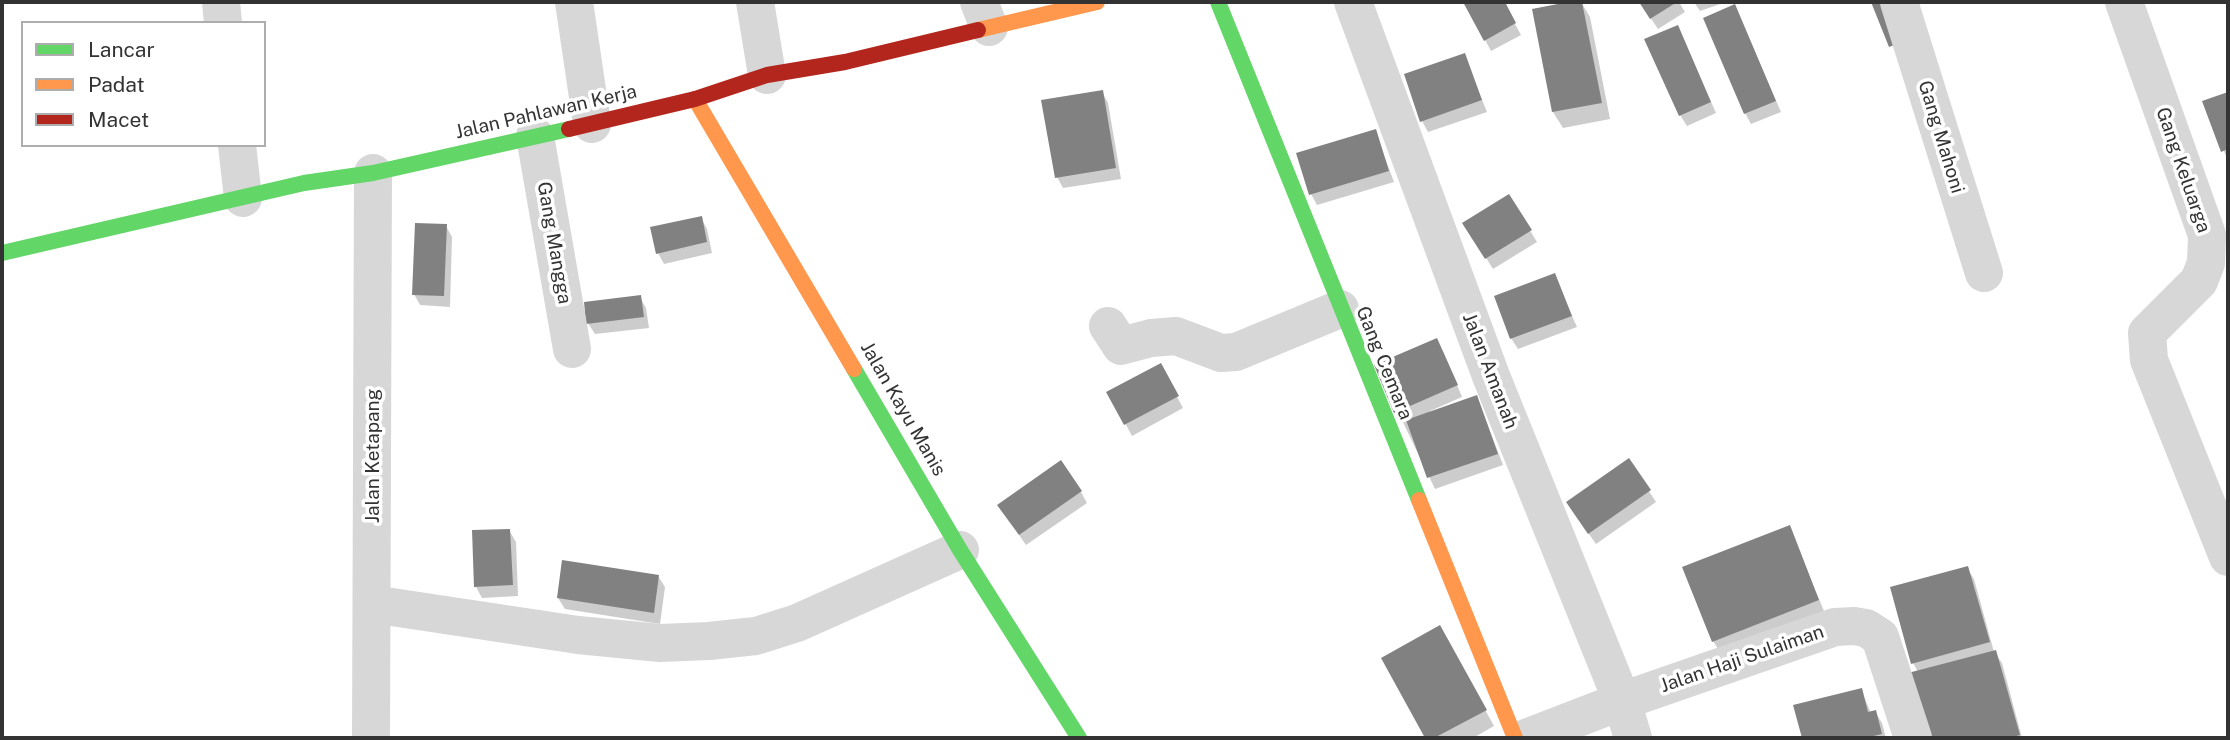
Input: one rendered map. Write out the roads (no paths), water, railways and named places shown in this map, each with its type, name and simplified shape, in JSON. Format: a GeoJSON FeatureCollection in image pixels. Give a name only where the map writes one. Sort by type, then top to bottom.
{"type":"FeatureCollection","features":[{"type":"Feature","properties":{"kind":"street"},"geometry":{"type":"LineString","coordinates":[[221,2],[223,21]]}},
{"type":"Feature","properties":{"kind":"street"},"geometry":{"type":"LineString","coordinates":[[574,2],[592,124]]}},
{"type":"Feature","properties":{"kind":"street"},"geometry":{"type":"LineString","coordinates":[[755,2],[767,75]]}},
{"type":"Feature","properties":{"kind":"street","name":"Jalan Pahlawan Kerja"},"geometry":{"type":"LineString","coordinates":[[2,253],[304,183],[373,173],[695,99],[767,75],[845,62],[984,14],[1097,2]]}},
{"type":"Feature","properties":{"kind":"street","name":"Gang Cemara"},"geometry":{"type":"LineString","coordinates":[[1218,2],[1515,738]]}},
{"type":"Feature","properties":{"kind":"street","name":"Jalan Amanah"},"geometry":{"type":"LineString","coordinates":[[1353,2],[1491,376],[1622,701],[1633,738]]}},
{"type":"Feature","properties":{"kind":"street","name":"Gang Mahoni"},"geometry":{"type":"LineString","coordinates":[[1899,2],[1984,273]]}},
{"type":"Feature","properties":{"kind":"street","name":"Gang Keluarga"},"geometry":{"type":"LineString","coordinates":[[2124,2],[2207,235],[2206,263],[2199,281],[2147,333],[2149,360],[2228,557]]}},
{"type":"Feature","properties":{"kind":"street","name":"Jalan Kayu Manis"},"geometry":{"type":"LineString","coordinates":[[695,99],[960,550],[1079,738]]}},
{"type":"Feature","properties":{"kind":"street","name":"Gang Mangga"},"geometry":{"type":"LineString","coordinates":[[535,136],[572,349]]}},
{"type":"Feature","properties":{"kind":"street"},"geometry":{"type":"LineString","coordinates":[[237,147],[243,198]]}},
{"type":"Feature","properties":{"kind":"street","name":"Jalan Ketapang"},"geometry":{"type":"LineString","coordinates":[[371,738],[373,173]]}},
{"type":"Feature","properties":{"kind":"street"},"geometry":{"type":"LineString","coordinates":[[1108,326],[1121,346],[1151,338],[1176,336],[1221,354],[1236,352],[1340,309]]}},
{"type":"Feature","properties":{"kind":"street"},"geometry":{"type":"LineString","coordinates":[[372,604],[578,635],[660,643],[709,641],[756,636],[797,623],[960,550]]}},
{"type":"Feature","properties":{"kind":"street","name":"Jalan Haji Sulaiman"},"geometry":{"type":"LineString","coordinates":[[1526,738],[1622,701],[1835,627],[1854,626],[1867,628],[1880,637],[1913,738]]}}]}
